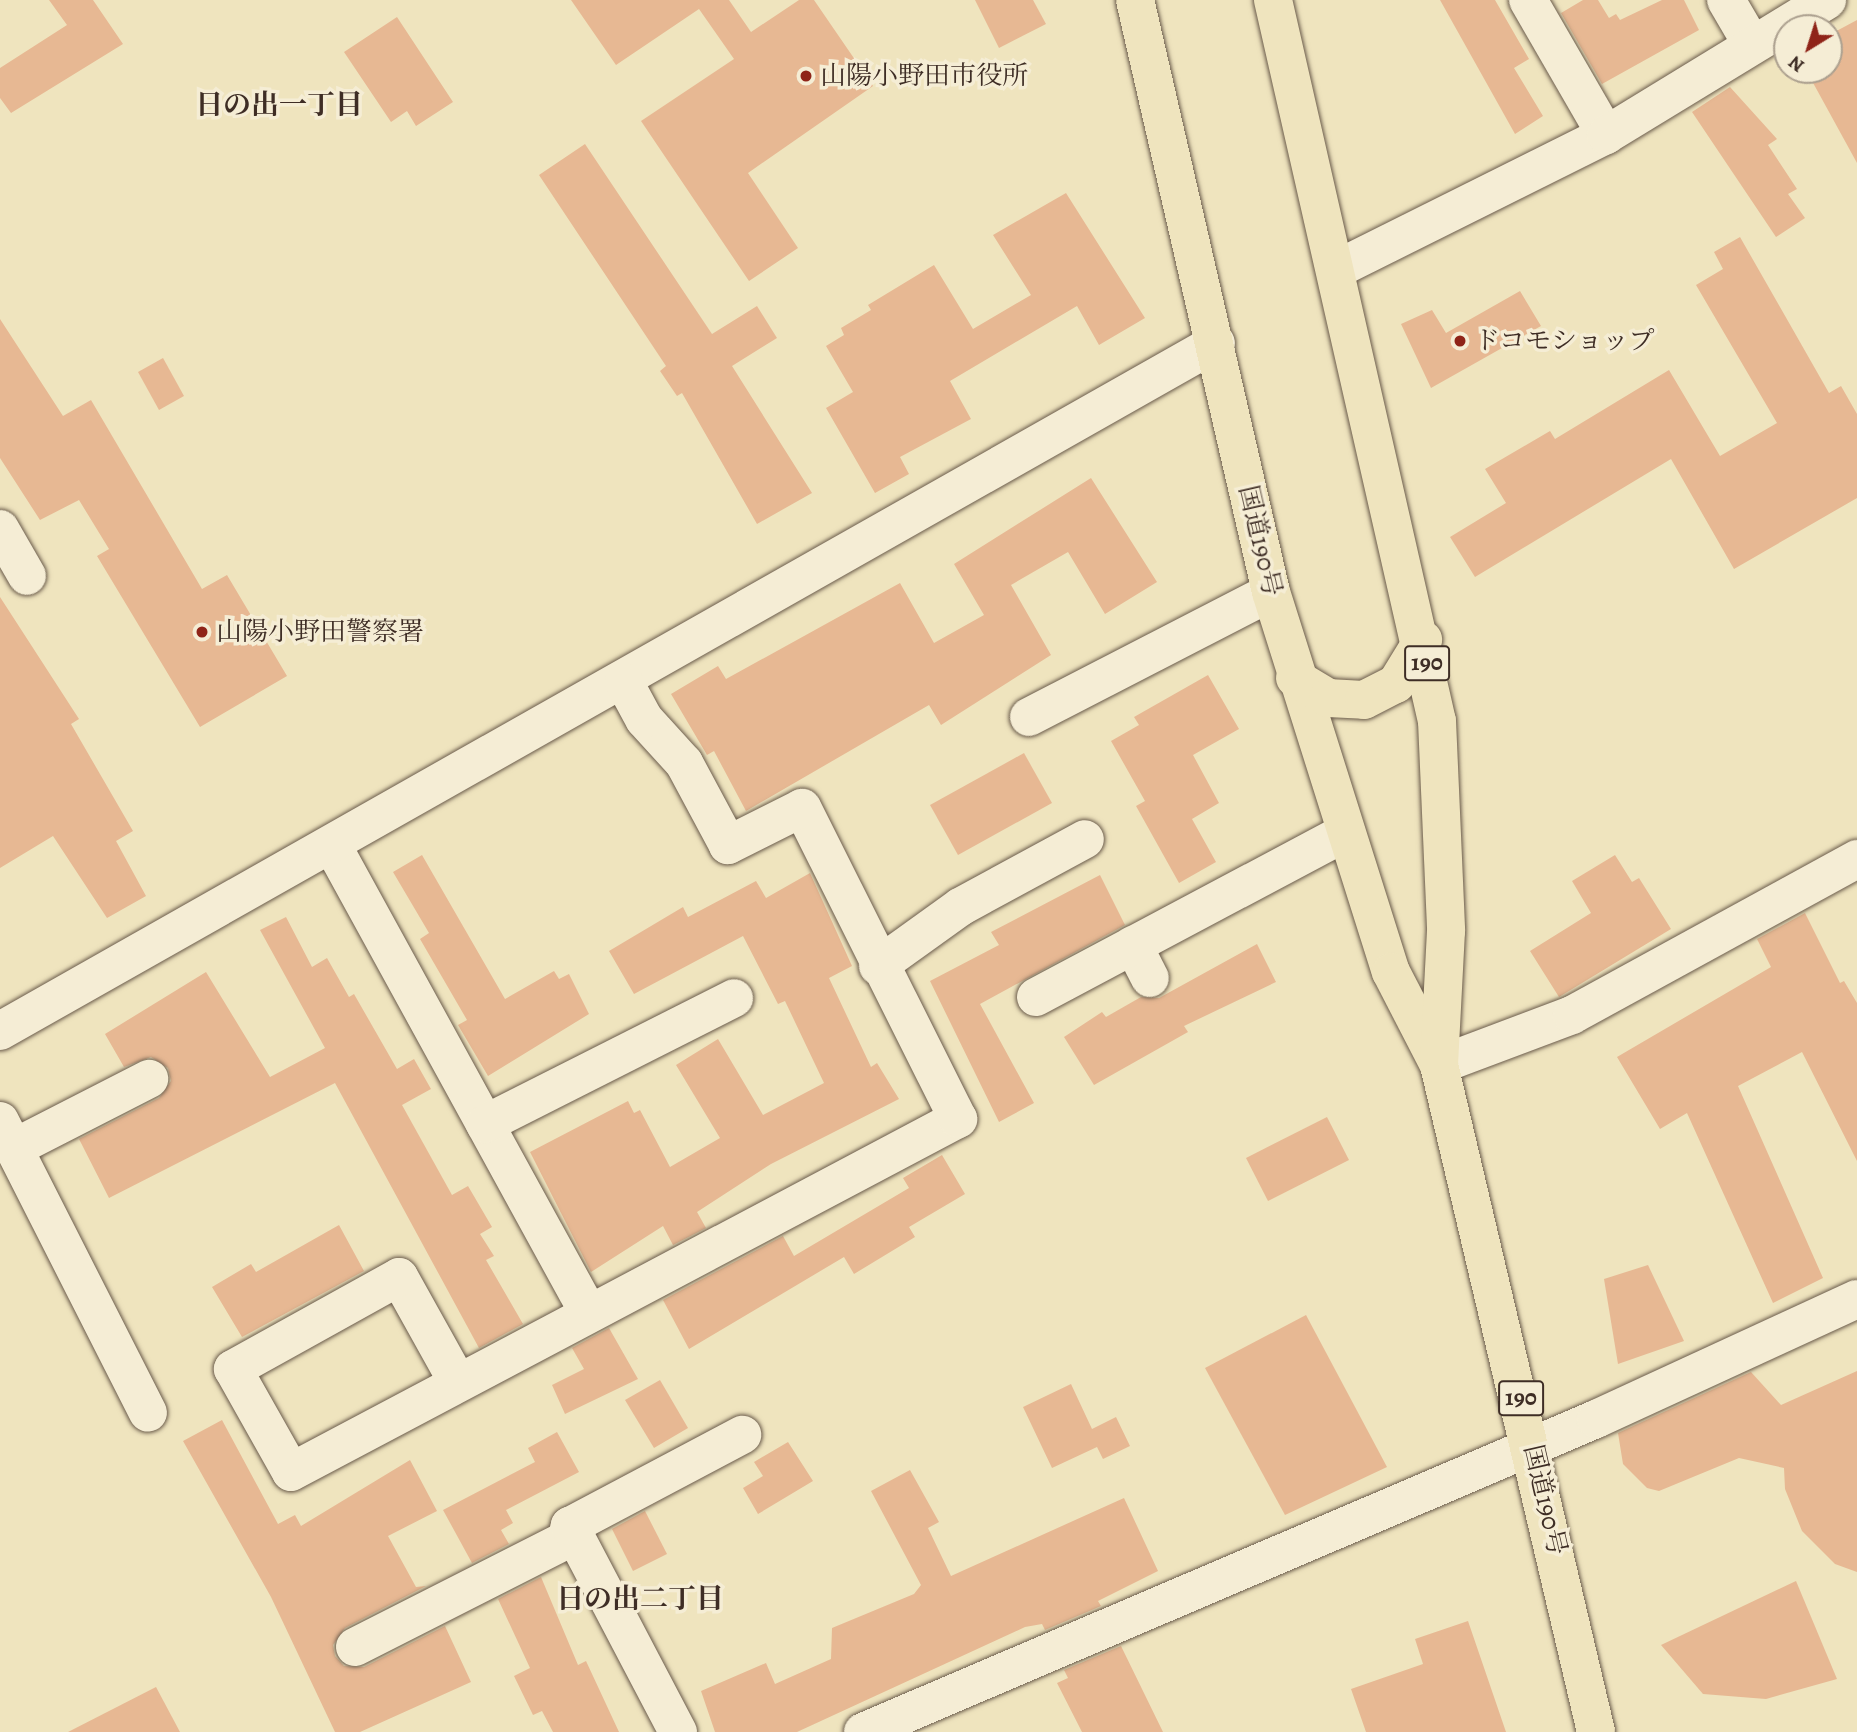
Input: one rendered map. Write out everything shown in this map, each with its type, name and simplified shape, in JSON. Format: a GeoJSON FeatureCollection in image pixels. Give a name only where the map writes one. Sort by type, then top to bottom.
{"type":"FeatureCollection","features":[{"type":"Feature","properties":{"kind":"highway","name":"国道190号"},"geometry":{"type":"LineString","coordinates":[[1135,0],[1216,343],[1271,592],[1295,678],[1391,972],[1438,1065],[1533,1445],[1596,1732]]}},
{"type":"Feature","properties":{"kind":"highway","name":"国道190号"},"geometry":{"type":"LineString","coordinates":[[1273,0],[1423,640],[1437,721],[1446,931],[1438,1065]]}},
{"type":"Feature","properties":{"kind":"highway"},"geometry":{"type":"LineString","coordinates":[[1295,678],[1328,698],[1364,700],[1395,684],[1423,640]]}},
{"type":"Feature","properties":{"kind":"street"},"geometry":{"type":"LineString","coordinates":[[1528,0],[1606,135]]}},
{"type":"Feature","properties":{"kind":"street"},"geometry":{"type":"LineString","coordinates":[[1726,0],[1750,41]]}},
{"type":"Feature","properties":{"kind":"street"},"geometry":{"type":"LineString","coordinates":[[1337,269],[1606,135],[1750,41],[1827,0]]}},
{"type":"Feature","properties":{"kind":"street"},"geometry":{"type":"LineString","coordinates":[[0,1031],[624,682],[1216,343]]}},
{"type":"Feature","properties":{"kind":"street"},"geometry":{"type":"LineString","coordinates":[[0,529],[27,576]]}},
{"type":"Feature","properties":{"kind":"street"},"geometry":{"type":"LineString","coordinates":[[1030,717],[1271,592]]}},
{"type":"Feature","properties":{"kind":"street"},"geometry":{"type":"LineString","coordinates":[[457,1381],[399,1277],[233,1368],[291,1472],[587,1310],[958,1119],[878,966],[802,808],[727,845],[684,763],[644,719],[624,682]]}},
{"type":"Feature","properties":{"kind":"street"},"geometry":{"type":"LineString","coordinates":[[1036,997],[1142,961],[1344,833]]}},
{"type":"Feature","properties":{"kind":"street"},"geometry":{"type":"LineString","coordinates":[[878,966],[960,907],[1085,839]]}},
{"type":"Feature","properties":{"kind":"street"},"geometry":{"type":"LineString","coordinates":[[332,845],[587,1310]]}},
{"type":"Feature","properties":{"kind":"street"},"geometry":{"type":"LineString","coordinates":[[1438,1065],[1572,1016],[1857,859]]}},
{"type":"Feature","properties":{"kind":"street"},"geometry":{"type":"LineString","coordinates":[[485,1124],[734,998]]}},
{"type":"Feature","properties":{"kind":"street"},"geometry":{"type":"LineString","coordinates":[[148,1413],[7,1135],[149,1079]]}},
{"type":"Feature","properties":{"kind":"street"},"geometry":{"type":"LineString","coordinates":[[863,1732],[1533,1445],[1857,1299]]}},
{"type":"Feature","properties":{"kind":"street"},"geometry":{"type":"LineString","coordinates":[[355,1647],[566,1540],[570,1526],[742,1435]]}},
{"type":"Feature","properties":{"kind":"street"},"geometry":{"type":"LineString","coordinates":[[570,1526],[678,1732]]}},
{"type":"Feature","properties":{"kind":"building"},"geometry":{"type":"Polygon","coordinates":[[[49,0],[93,0],[123,44],[11,113],[0,98],[0,68],[67,25],[49,0]]]}},
{"type":"Feature","properties":{"kind":"building"},"geometry":{"type":"Polygon","coordinates":[[[571,0],[729,0],[751,32],[799,0],[814,0],[873,86],[748,173],[798,248],[749,281],[641,121],[734,59],[699,9],[616,65],[571,0]]]}},
{"type":"Feature","properties":{"kind":"building"},"geometry":{"type":"Polygon","coordinates":[[[975,0],[1033,0],[1046,24],[999,48],[975,0]]]}},
{"type":"Feature","properties":{"kind":"building"},"geometry":{"type":"Polygon","coordinates":[[[1440,0],[1495,0],[1529,59],[1514,68],[1543,116],[1515,134],[1440,0]]]}},
{"type":"Feature","properties":{"kind":"building"},"geometry":{"type":"Polygon","coordinates":[[[1583,0],[1598,0],[1609,18],[1616,14],[1620,20],[1662,0],[1684,0],[1699,30],[1602,84],[1561,13],[1583,0]]]}},
{"type":"Feature","properties":{"kind":"building"},"geometry":{"type":"Polygon","coordinates":[[[397,17],[453,102],[416,126],[407,111],[391,122],[344,52],[397,17]]]}},
{"type":"Feature","properties":{"kind":"building"},"geometry":{"type":"Polygon","coordinates":[[[1857,20],[1857,163],[1814,84],[1843,84],[1843,28],[1857,20]]]}},
{"type":"Feature","properties":{"kind":"building"},"geometry":{"type":"Polygon","coordinates":[[[1730,87],[1777,139],[1768,145],[1797,189],[1788,194],[1805,218],[1776,237],[1692,112],[1730,87]]]}},
{"type":"Feature","properties":{"kind":"building"},"geometry":{"type":"Polygon","coordinates":[[[585,144],[712,334],[757,306],[777,338],[732,366],[812,493],[757,524],[682,393],[677,396],[660,371],[666,366],[539,175],[585,144]]]}},
{"type":"Feature","properties":{"kind":"building"},"geometry":{"type":"Polygon","coordinates":[[[1066,193],[1145,318],[1099,345],[1077,306],[950,381],[971,419],[900,457],[909,474],[875,493],[826,408],[853,392],[826,346],[844,335],[841,328],[871,310],[868,305],[934,265],[973,329],[1031,295],[993,235],[1066,193]]]}},
{"type":"Feature","properties":{"kind":"building"},"geometry":{"type":"Polygon","coordinates":[[[1740,237],[1829,393],[1841,386],[1857,414],[1857,498],[1734,569],[1671,459],[1475,577],[1450,537],[1506,503],[1485,469],[1550,431],[1555,439],[1669,370],[1720,456],[1777,423],[1696,285],[1723,269],[1714,252],[1740,237]]]}},
{"type":"Feature","properties":{"kind":"building","name":"ドコモショップ"},"geometry":{"type":"Polygon","coordinates":[[[1520,291],[1541,326],[1431,388],[1401,324],[1432,310],[1446,333],[1520,291]]]}},
{"type":"Feature","properties":{"kind":"building"},"geometry":{"type":"Polygon","coordinates":[[[0,319],[63,416],[91,400],[202,589],[227,575],[287,676],[200,727],[97,556],[109,549],[79,500],[40,520],[0,458],[0,319]]]}},
{"type":"Feature","properties":{"kind":"building"},"geometry":{"type":"Polygon","coordinates":[[[163,358],[184,396],[159,410],[138,372],[163,358]]]}},
{"type":"Feature","properties":{"kind":"building"},"geometry":{"type":"Polygon","coordinates":[[[1091,478],[1157,582],[1105,614],[1068,552],[1011,585],[1051,655],[941,725],[929,705],[746,811],[714,751],[707,755],[671,694],[718,666],[726,679],[900,583],[934,643],[984,615],[954,564],[1091,478]]]}},
{"type":"Feature","properties":{"kind":"building"},"geometry":{"type":"Polygon","coordinates":[[[0,597],[79,719],[71,724],[133,831],[116,841],[146,896],[107,918],[53,836],[0,868],[0,597]]]}},
{"type":"Feature","properties":{"kind":"building"},"geometry":{"type":"Polygon","coordinates":[[[1208,675],[1239,729],[1193,755],[1219,803],[1192,819],[1216,862],[1179,883],[1136,806],[1145,801],[1111,741],[1139,725],[1134,717],[1208,675]]]}},
{"type":"Feature","properties":{"kind":"building"},"geometry":{"type":"Polygon","coordinates":[[[1024,753],[1052,803],[958,855],[930,805],[1024,753]]]}},
{"type":"Feature","properties":{"kind":"building"},"geometry":{"type":"Polygon","coordinates":[[[422,855],[505,999],[554,971],[559,979],[569,974],[589,1014],[488,1076],[458,1025],[467,1020],[420,939],[429,933],[393,872],[422,855]]]}},
{"type":"Feature","properties":{"kind":"building"},"geometry":{"type":"Polygon","coordinates":[[[1615,855],[1632,882],[1639,878],[1671,929],[1559,997],[1530,951],[1591,913],[1572,881],[1615,855]]]}},
{"type":"Feature","properties":{"kind":"building"},"geometry":{"type":"Polygon","coordinates":[[[810,873],[852,966],[829,978],[871,1067],[877,1063],[899,1099],[771,1164],[697,1212],[706,1228],[673,1245],[663,1226],[591,1272],[530,1152],[628,1101],[634,1113],[640,1110],[670,1167],[720,1138],[676,1065],[718,1039],[763,1115],[824,1083],[785,1001],[778,1004],[743,936],[634,994],[609,951],[683,907],[688,917],[756,881],[766,898],[810,873]]]}},
{"type":"Feature","properties":{"kind":"building"},"geometry":{"type":"Polygon","coordinates":[[[1100,875],[1125,925],[980,1004],[1034,1103],[999,1122],[930,981],[999,945],[991,932],[1100,875]]]}},
{"type":"Feature","properties":{"kind":"building"},"geometry":{"type":"Polygon","coordinates":[[[1805,913],[1840,983],[1844,981],[1857,1003],[1857,1161],[1802,1052],[1738,1086],[1823,1278],[1773,1303],[1687,1113],[1660,1129],[1617,1057],[1771,967],[1757,939],[1805,913]]]}},
{"type":"Feature","properties":{"kind":"building"},"geometry":{"type":"Polygon","coordinates":[[[286,917],[312,967],[327,958],[349,997],[354,994],[397,1069],[414,1059],[431,1089],[402,1105],[452,1195],[468,1186],[492,1227],[480,1234],[494,1256],[486,1260],[523,1324],[479,1348],[335,1083],[109,1198],[79,1139],[159,1098],[171,1081],[168,1068],[151,1057],[124,1067],[105,1034],[206,972],[270,1077],[325,1048],[260,930],[286,917]]]}},
{"type":"Feature","properties":{"kind":"building"},"geometry":{"type":"Polygon","coordinates":[[[1257,944],[1276,982],[1184,1026],[1188,1032],[1094,1085],[1064,1037],[1102,1012],[1106,1017],[1141,997],[1159,998],[1257,944]]]}},
{"type":"Feature","properties":{"kind":"building"},"geometry":{"type":"Polygon","coordinates":[[[1327,1117],[1349,1160],[1268,1201],[1246,1158],[1327,1117]]]}},
{"type":"Feature","properties":{"kind":"building"},"geometry":{"type":"Polygon","coordinates":[[[942,1155],[965,1194],[909,1227],[915,1237],[854,1274],[844,1257],[689,1349],[663,1300],[783,1236],[794,1256],[909,1188],[903,1178],[942,1155]]]}},
{"type":"Feature","properties":{"kind":"building"},"geometry":{"type":"Polygon","coordinates":[[[339,1225],[364,1271],[242,1337],[212,1287],[251,1264],[256,1272],[339,1225]]]}},
{"type":"Feature","properties":{"kind":"building"},"geometry":{"type":"Polygon","coordinates":[[[1648,1265],[1684,1341],[1618,1364],[1604,1279],[1648,1265]]]}},
{"type":"Feature","properties":{"kind":"building"},"geometry":{"type":"Polygon","coordinates":[[[1306,1315],[1387,1467],[1285,1515],[1205,1368],[1306,1315]]]}},
{"type":"Feature","properties":{"kind":"building"},"geometry":{"type":"Polygon","coordinates":[[[609,1328],[638,1379],[565,1414],[552,1385],[584,1369],[572,1348],[609,1328]]]}},
{"type":"Feature","properties":{"kind":"building"},"geometry":{"type":"Polygon","coordinates":[[[1857,1371],[1857,1572],[1835,1564],[1802,1531],[1785,1489],[1784,1468],[1739,1458],[1659,1491],[1647,1488],[1623,1464],[1618,1433],[1751,1372],[1781,1405],[1857,1371]]]}},
{"type":"Feature","properties":{"kind":"building"},"geometry":{"type":"Polygon","coordinates":[[[660,1380],[688,1428],[654,1448],[625,1400],[660,1380]]]}},
{"type":"Feature","properties":{"kind":"building"},"geometry":{"type":"Polygon","coordinates":[[[1071,1384],[1092,1429],[1116,1417],[1130,1446],[1103,1459],[1097,1447],[1052,1468],[1023,1407],[1071,1384]]]}},
{"type":"Feature","properties":{"kind":"building"},"geometry":{"type":"Polygon","coordinates":[[[222,1420],[278,1524],[295,1515],[301,1526],[410,1460],[437,1511],[388,1536],[416,1587],[426,1586],[345,1628],[333,1645],[335,1656],[344,1666],[364,1667],[445,1626],[471,1682],[360,1732],[335,1732],[271,1597],[183,1441],[222,1420]]]}},
{"type":"Feature","properties":{"kind":"building"},"geometry":{"type":"Polygon","coordinates":[[[557,1432],[579,1472],[506,1510],[513,1523],[501,1530],[509,1544],[472,1563],[443,1510],[535,1462],[528,1448],[557,1432]]]}},
{"type":"Feature","properties":{"kind":"building"},"geometry":{"type":"Polygon","coordinates":[[[788,1442],[813,1481],[758,1514],[743,1488],[763,1476],[754,1462],[788,1442]]]}},
{"type":"Feature","properties":{"kind":"building"},"geometry":{"type":"Polygon","coordinates":[[[910,1470],[939,1522],[928,1528],[951,1576],[1124,1498],[1158,1571],[1098,1601],[1101,1606],[1045,1630],[1042,1624],[1025,1627],[797,1732],[715,1732],[701,1691],[766,1663],[775,1684],[831,1659],[832,1628],[914,1594],[921,1585],[871,1491],[910,1470]]]}},
{"type":"Feature","properties":{"kind":"building"},"geometry":{"type":"Polygon","coordinates":[[[645,1511],[667,1554],[633,1571],[612,1529],[645,1511]]]}},
{"type":"Feature","properties":{"kind":"building"},"geometry":{"type":"Polygon","coordinates":[[[541,1577],[578,1665],[586,1661],[619,1732],[553,1732],[542,1711],[533,1715],[514,1676],[530,1668],[498,1599],[541,1577]]]}},
{"type":"Feature","properties":{"kind":"building"},"geometry":{"type":"Polygon","coordinates":[[[1796,1581],[1837,1679],[1766,1699],[1703,1694],[1661,1645],[1796,1581]]]}},
{"type":"Feature","properties":{"kind":"building"},"geometry":{"type":"Polygon","coordinates":[[[1468,1621],[1506,1732],[1366,1732],[1351,1689],[1423,1664],[1415,1639],[1468,1621]]]}},
{"type":"Feature","properties":{"kind":"building"},"geometry":{"type":"Polygon","coordinates":[[[1121,1646],[1163,1732],[1082,1732],[1057,1683],[1068,1678],[1064,1670],[1121,1646]]]}},
{"type":"Feature","properties":{"kind":"building"},"geometry":{"type":"Polygon","coordinates":[[[156,1687],[180,1732],[68,1732],[156,1687]]]}},
{"type":"Feature","properties":{"kind":"place","name":"山陽小野田市役所"},"geometry":{"type":"Point","coordinates":[806,76]}},
{"type":"Feature","properties":{"kind":"place","name":"ドコモショップ"},"geometry":{"type":"Point","coordinates":[1460,341]}},
{"type":"Feature","properties":{"kind":"place","name":"山陽小野田警察署"},"geometry":{"type":"Point","coordinates":[202,632]}},
{"type":"Feature","properties":{"kind":"district","name":"日の出一丁目"},"geometry":{"type":"Point","coordinates":[279,105]}},
{"type":"Feature","properties":{"kind":"district","name":"日の出二丁目"},"geometry":{"type":"Point","coordinates":[640,1599]}}]}
